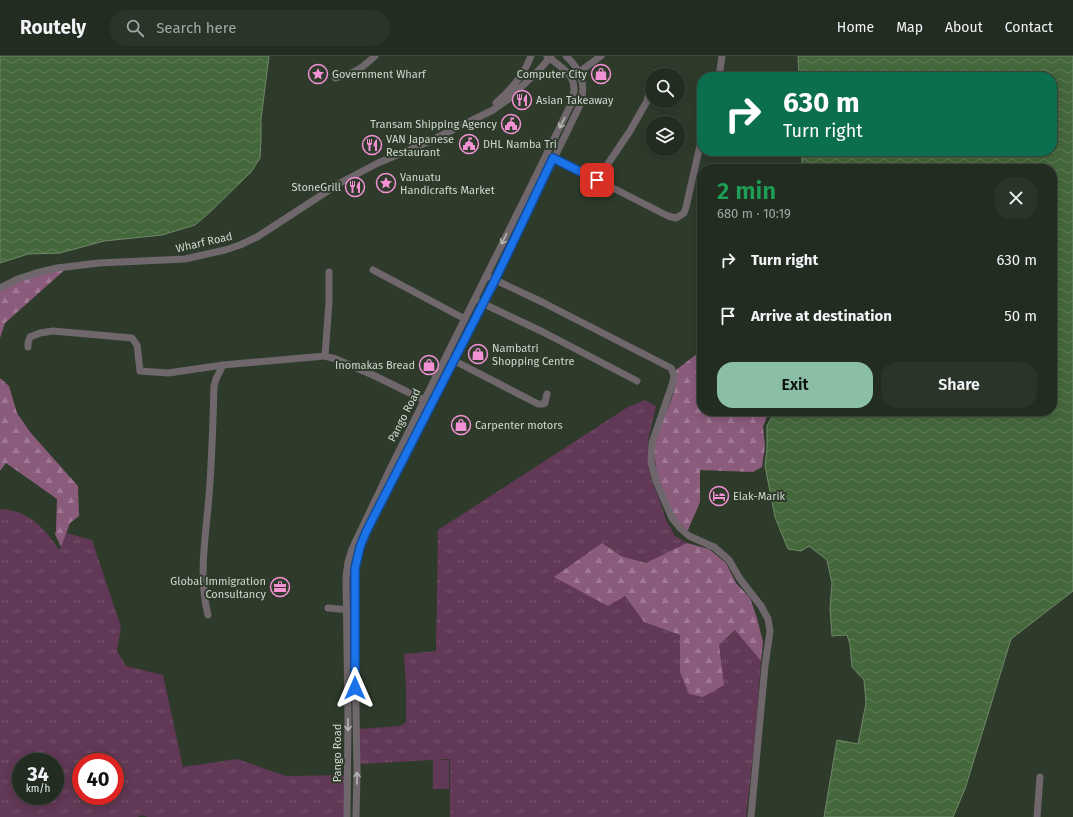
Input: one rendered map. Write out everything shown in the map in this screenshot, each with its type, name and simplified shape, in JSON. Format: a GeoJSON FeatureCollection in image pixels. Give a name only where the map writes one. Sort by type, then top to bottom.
{"type":"FeatureCollection","features":[{"type":"Feature","properties":{"kind":"street"},"geometry":{"type":"LineString","coordinates":[[334,78],[351,74],[362,68],[375,56]]}},
{"type":"Feature","properties":{"kind":"street","name":"Wharf Road"},"geometry":{"type":"LineString","coordinates":[[481,117],[504,96],[518,79],[526,68],[531,56]]}},
{"type":"Feature","properties":{"kind":"street","name":"Pango Road"},"geometry":{"type":"LineString","coordinates":[[347,817],[348,734],[346,577],[351,551],[393,463],[427,402],[454,361],[580,105],[584,88],[579,72],[566,56]]}},
{"type":"Feature","properties":{"kind":"street"},"geometry":{"type":"LineString","coordinates":[[549,57],[562,66],[571,78],[601,56]]}},
{"type":"Feature","properties":{"kind":"street"},"geometry":{"type":"LineString","coordinates":[[720,72],[722,56]]}},
{"type":"Feature","properties":{"kind":"street","name":"Wharf Road"},"geometry":{"type":"LineString","coordinates":[[0,288],[27,276],[57,268],[98,263],[185,259],[225,250],[257,237],[347,180],[378,163],[428,142],[493,110],[510,98],[549,57]]}},
{"type":"Feature","properties":{"kind":"street","name":"Pango Road"},"geometry":{"type":"LineString","coordinates":[[356,817],[357,772],[354,610],[355,569],[360,547],[427,402],[445,357],[564,120],[574,95],[574,85],[571,78]]}},
{"type":"Feature","properties":{"kind":"street"},"geometry":{"type":"LineString","coordinates":[[597,180],[630,131],[645,105]]}},
{"type":"Feature","properties":{"kind":"street"},"geometry":{"type":"LineString","coordinates":[[546,154],[672,218],[680,216],[684,213],[698,156]]}},
{"type":"Feature","properties":{"kind":"street"},"geometry":{"type":"LineString","coordinates":[[373,270],[465,319]]}},
{"type":"Feature","properties":{"kind":"street"},"geometry":{"type":"LineString","coordinates":[[325,356],[329,302],[329,272]]}},
{"type":"Feature","properties":{"kind":"street"},"geometry":{"type":"LineString","coordinates":[[486,276],[542,302],[671,368],[674,375],[673,382],[652,443],[651,462],[656,481],[672,518],[680,528],[689,536],[714,547],[729,560],[740,579],[761,606],[768,619],[770,632],[765,666],[751,817]]}},
{"type":"Feature","properties":{"kind":"street"},"geometry":{"type":"LineString","coordinates":[[474,300],[543,332],[638,381]]}},
{"type":"Feature","properties":{"kind":"street"},"geometry":{"type":"LineString","coordinates":[[28,347],[30,337],[40,332],[53,331],[132,338],[137,345],[138,369],[141,372],[168,373],[223,365],[325,356],[336,359],[427,402]]}},
{"type":"Feature","properties":{"kind":"street"},"geometry":{"type":"LineString","coordinates":[[445,357],[538,404],[545,403],[547,394]]}},
{"type":"Feature","properties":{"kind":"street"},"geometry":{"type":"LineString","coordinates":[[208,615],[204,593],[203,567],[214,386],[223,365]]}},
{"type":"Feature","properties":{"kind":"street"},"geometry":{"type":"LineString","coordinates":[[328,608],[354,610]]}},
{"type":"Feature","properties":{"kind":"street"},"geometry":{"type":"LineString","coordinates":[[1037,817],[1040,777]]}},
{"type":"Feature","properties":{"kind":"green space"},"geometry":{"type":"Polygon","coordinates":[[[68,267],[5,323],[0,338],[0,287],[68,267]]]}},
{"type":"Feature","properties":{"kind":"green space"},"geometry":{"type":"Polygon","coordinates":[[[697,354],[697,416],[767,416],[763,427],[765,446],[762,467],[753,472],[700,470],[700,502],[688,530],[682,529],[666,500],[658,476],[654,453],[657,435],[674,390],[676,370],[697,354]]]}},
{"type":"Feature","properties":{"kind":"green space"},"geometry":{"type":"Polygon","coordinates":[[[0,378],[9,386],[17,413],[30,432],[78,486],[79,516],[70,523],[61,547],[55,534],[57,499],[6,463],[0,471],[0,378]]]}},
{"type":"Feature","properties":{"kind":"green space"},"geometry":{"type":"Polygon","coordinates":[[[645,400],[656,406],[648,441],[648,463],[652,482],[666,520],[675,536],[687,543],[647,563],[621,556],[602,543],[625,596],[644,622],[680,635],[680,672],[719,645],[736,630],[761,661],[755,737],[746,817],[450,817],[450,759],[360,764],[359,729],[400,726],[406,722],[404,654],[436,651],[438,530],[628,407],[645,400]]]}},
{"type":"Feature","properties":{"kind":"green space"},"geometry":{"type":"Polygon","coordinates":[[[0,509],[19,513],[35,522],[48,534],[59,550],[66,533],[92,540],[121,627],[117,651],[126,666],[163,675],[183,767],[237,759],[286,776],[349,775],[349,817],[148,817],[141,815],[138,817],[0,817],[0,509]]]}},
{"type":"Feature","properties":{"kind":"green space"},"geometry":{"type":"Polygon","coordinates":[[[602,543],[621,556],[646,563],[687,543],[709,549],[726,563],[736,583],[750,598],[763,642],[761,661],[735,630],[719,645],[724,685],[703,697],[689,694],[680,672],[680,635],[644,622],[625,596],[608,606],[554,577],[602,543]]]}},
{"type":"Feature","properties":{"kind":"green space"},"geometry":{"type":"Polygon","coordinates":[[[433,760],[449,760],[449,789],[433,789],[433,760]]]}},
{"type":"Feature","properties":{"kind":"water"},"geometry":{"type":"Polygon","coordinates":[[[0,56],[269,56],[261,119],[260,158],[251,172],[195,225],[162,235],[104,241],[60,253],[28,254],[0,263],[0,56]]]}},
{"type":"Feature","properties":{"kind":"water"},"geometry":{"type":"Polygon","coordinates":[[[798,56],[1073,56],[1073,591],[1011,639],[965,789],[953,817],[824,817],[837,740],[858,744],[866,703],[864,680],[852,667],[850,644],[847,635],[832,636],[830,608],[832,583],[827,560],[809,546],[801,551],[788,549],[775,517],[765,466],[767,426],[772,416],[1057,416],[1057,164],[802,164],[802,156],[1057,156],[1057,72],[799,72],[798,56]]]}},
{"type":"Feature","properties":{"kind":"place","name":"Government Wharf"},"geometry":{"type":"Point","coordinates":[318,74]}},
{"type":"Feature","properties":{"kind":"place","name":"Computer City"},"geometry":{"type":"Point","coordinates":[601,74]}},
{"type":"Feature","properties":{"kind":"place","name":"Asian Takeaway"},"geometry":{"type":"Point","coordinates":[522,100]}},
{"type":"Feature","properties":{"kind":"place","name":"Transam Shipping Agency"},"geometry":{"type":"Point","coordinates":[511,124]}},
{"type":"Feature","properties":{"kind":"place","name":"DHL Namba Tri"},"geometry":{"type":"Point","coordinates":[469,144]}},
{"type":"Feature","properties":{"kind":"place","name":"VAN Japanese Restaurant"},"geometry":{"type":"Point","coordinates":[372,145]}},
{"type":"Feature","properties":{"kind":"place","name":"Vanuatu Handicrafts Market"},"geometry":{"type":"Point","coordinates":[386,183]}},
{"type":"Feature","properties":{"kind":"place","name":"StoneGrill"},"geometry":{"type":"Point","coordinates":[355,187]}},
{"type":"Feature","properties":{"kind":"place","name":"Nambatri Shopping Centre"},"geometry":{"type":"Point","coordinates":[478,354]}},
{"type":"Feature","properties":{"kind":"place","name":"Inomakas Bread"},"geometry":{"type":"Point","coordinates":[429,365]}},
{"type":"Feature","properties":{"kind":"place","name":"Carpenter motors"},"geometry":{"type":"Point","coordinates":[461,425]}},
{"type":"Feature","properties":{"kind":"place","name":"Elak-Marik"},"geometry":{"type":"Point","coordinates":[719,496]}},
{"type":"Feature","properties":{"kind":"place","name":"Global Immigration Consultancy"},"geometry":{"type":"Point","coordinates":[280,587]}},
{"type":"Feature","properties":{"kind":"route"},"geometry":{"type":"LineString","coordinates":[[355,688],[354,583],[357,557],[366,532],[495,280],[553,158],[597,180]]}}]}
